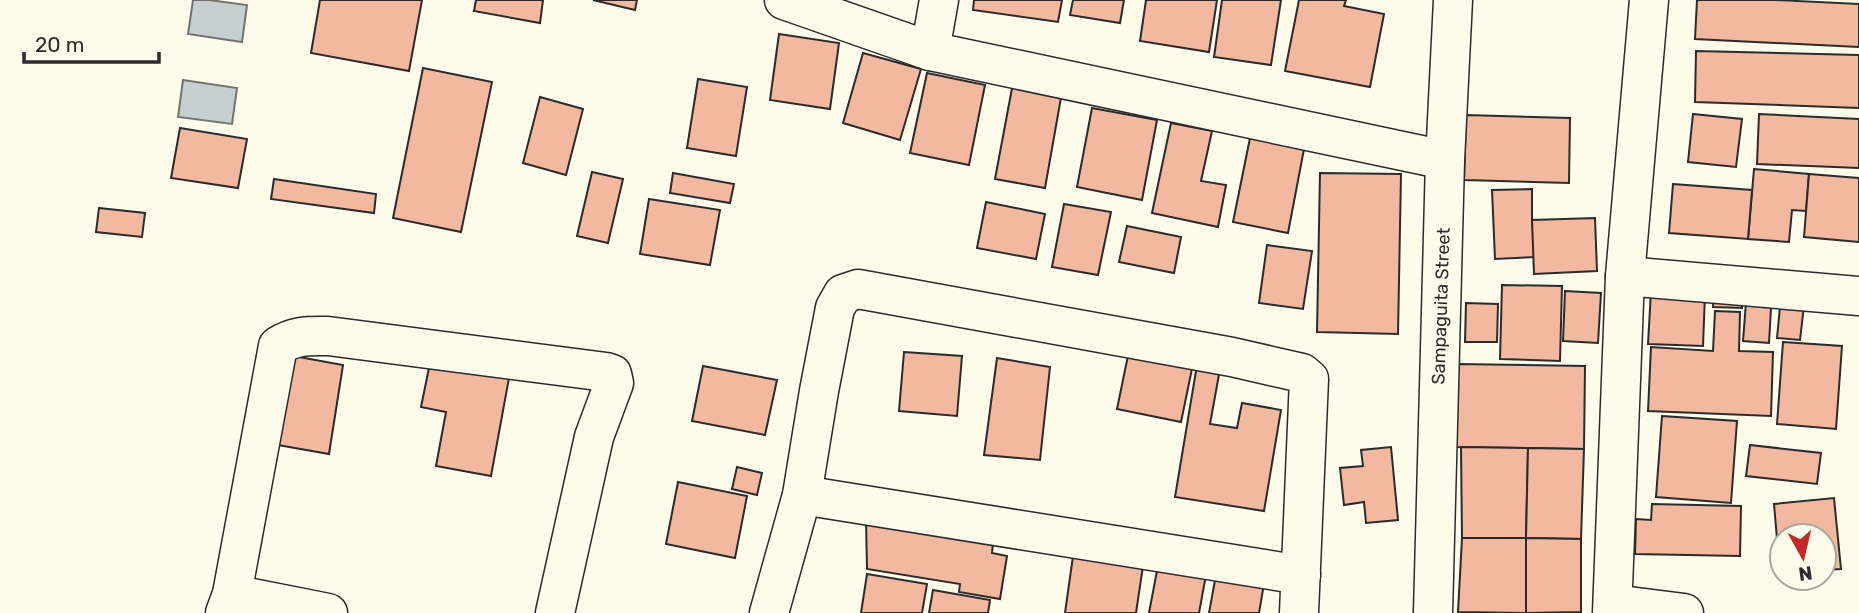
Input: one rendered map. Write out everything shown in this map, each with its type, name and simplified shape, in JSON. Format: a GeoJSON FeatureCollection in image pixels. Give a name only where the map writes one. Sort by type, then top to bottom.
{"type":"FeatureCollection","features":[{"type":"Feature","properties":{"kind":"street"},"geometry":{"type":"LineString","coordinates":[[784,0],[930,51],[1445,160]]}},
{"type":"Feature","properties":{"kind":"street"},"geometry":{"type":"LineString","coordinates":[[930,51],[939,0]]}},
{"type":"Feature","properties":{"kind":"street","name":"Sampaguita Street"},"geometry":{"type":"LineString","coordinates":[[1433,613],[1445,160],[1453,0]]}},
{"type":"Feature","properties":{"kind":"street"},"geometry":{"type":"LineString","coordinates":[[1650,0],[1625,276],[1613,609],[1684,613]]}},
{"type":"Feature","properties":{"kind":"street"},"geometry":{"type":"LineString","coordinates":[[1625,276],[1859,296]]}},
{"type":"Feature","properties":{"kind":"street"},"geometry":{"type":"LineString","coordinates":[[769,613],[802,495],[835,309],[843,295],[858,289],[1233,357],[1307,376],[1309,379],[1299,613]]}},
{"type":"Feature","properties":{"kind":"street"},"geometry":{"type":"LineString","coordinates":[[328,613],[229,604],[278,346],[289,339],[306,336],[328,336],[612,374],[614,383],[594,437],[555,613]]}},
{"type":"Feature","properties":{"kind":"street"},"geometry":{"type":"LineString","coordinates":[[802,495],[1301,575]]}},
{"type":"Feature","properties":{"kind":"shaded area"},"geometry":{"type":"Polygon","coordinates":[[[193,0],[247,5],[242,42],[188,34],[193,0]]]}},
{"type":"Feature","properties":{"kind":"shaded area"},"geometry":{"type":"Polygon","coordinates":[[[183,80],[237,88],[232,124],[178,117],[183,80]]]}},
{"type":"Feature","properties":{"kind":"building"},"geometry":{"type":"Polygon","coordinates":[[[320,0],[422,0],[409,71],[311,53],[320,0]]]}},
{"type":"Feature","properties":{"kind":"building"},"geometry":{"type":"Polygon","coordinates":[[[476,0],[543,0],[540,23],[474,11],[476,0]]]}},
{"type":"Feature","properties":{"kind":"building"},"geometry":{"type":"Polygon","coordinates":[[[593,0],[637,0],[635,10],[593,0]]]}},
{"type":"Feature","properties":{"kind":"building"},"geometry":{"type":"Polygon","coordinates":[[[974,0],[1062,0],[1058,22],[973,10],[974,0]]]}},
{"type":"Feature","properties":{"kind":"building"},"geometry":{"type":"Polygon","coordinates":[[[1073,0],[1124,0],[1120,23],[1070,15],[1073,0]]]}},
{"type":"Feature","properties":{"kind":"building"},"geometry":{"type":"Polygon","coordinates":[[[1146,0],[1217,0],[1209,52],[1140,41],[1146,0]]]}},
{"type":"Feature","properties":{"kind":"building"},"geometry":{"type":"Polygon","coordinates":[[[1222,0],[1281,0],[1271,65],[1214,57],[1222,0]]]}},
{"type":"Feature","properties":{"kind":"building"},"geometry":{"type":"Polygon","coordinates":[[[1299,0],[1346,0],[1344,6],[1384,14],[1370,87],[1285,71],[1299,0]]]}},
{"type":"Feature","properties":{"kind":"building"},"geometry":{"type":"Polygon","coordinates":[[[1697,0],[1859,4],[1859,47],[1695,39],[1697,0]]]}},
{"type":"Feature","properties":{"kind":"building"},"geometry":{"type":"Polygon","coordinates":[[[779,34],[839,43],[830,109],[770,100],[779,34]]]}},
{"type":"Feature","properties":{"kind":"building"},"geometry":{"type":"Polygon","coordinates":[[[1696,51],[1859,55],[1859,108],[1695,102],[1696,51]]]}},
{"type":"Feature","properties":{"kind":"building"},"geometry":{"type":"Polygon","coordinates":[[[863,53],[921,69],[900,140],[843,123],[863,53]]]}},
{"type":"Feature","properties":{"kind":"building"},"geometry":{"type":"Polygon","coordinates":[[[423,68],[492,82],[461,232],[393,218],[423,68]]]}},
{"type":"Feature","properties":{"kind":"building"},"geometry":{"type":"Polygon","coordinates":[[[927,73],[985,85],[969,165],[910,153],[927,73]]]}},
{"type":"Feature","properties":{"kind":"building"},"geometry":{"type":"Polygon","coordinates":[[[698,79],[747,87],[736,156],[687,148],[698,79]]]}},
{"type":"Feature","properties":{"kind":"building"},"geometry":{"type":"Polygon","coordinates":[[[1013,83],[1062,92],[1045,188],[995,179],[1013,83]]]}},
{"type":"Feature","properties":{"kind":"building"},"geometry":{"type":"Polygon","coordinates":[[[540,97],[583,109],[566,175],[523,163],[540,97]]]}},
{"type":"Feature","properties":{"kind":"building"},"geometry":{"type":"Polygon","coordinates":[[[1092,108],[1157,120],[1142,200],[1077,187],[1092,108]]]}},
{"type":"Feature","properties":{"kind":"building"},"geometry":{"type":"Polygon","coordinates":[[[1693,114],[1742,119],[1736,167],[1688,162],[1693,114]]]}},
{"type":"Feature","properties":{"kind":"building"},"geometry":{"type":"Polygon","coordinates":[[[1759,114],[1859,119],[1859,168],[1757,164],[1759,114]]]}},
{"type":"Feature","properties":{"kind":"building"},"geometry":{"type":"Polygon","coordinates":[[[1466,115],[1570,118],[1569,183],[1464,180],[1466,115]]]}},
{"type":"Feature","properties":{"kind":"building"},"geometry":{"type":"Polygon","coordinates":[[[1171,123],[1212,131],[1201,181],[1226,185],[1218,227],[1152,213],[1171,123]]]}},
{"type":"Feature","properties":{"kind":"building"},"geometry":{"type":"Polygon","coordinates":[[[180,128],[247,139],[238,188],[171,178],[180,128]]]}},
{"type":"Feature","properties":{"kind":"building"},"geometry":{"type":"Polygon","coordinates":[[[1250,138],[1304,149],[1288,233],[1233,222],[1250,138]]]}},
{"type":"Feature","properties":{"kind":"building"},"geometry":{"type":"Polygon","coordinates":[[[1754,169],[1809,174],[1806,211],[1792,210],[1789,242],[1748,239],[1754,169]]]}},
{"type":"Feature","properties":{"kind":"building"},"geometry":{"type":"Polygon","coordinates":[[[592,172],[623,179],[608,243],[577,236],[592,172]]]}},
{"type":"Feature","properties":{"kind":"building"},"geometry":{"type":"Polygon","coordinates":[[[673,173],[734,184],[730,203],[670,193],[673,173]]]}},
{"type":"Feature","properties":{"kind":"building"},"geometry":{"type":"Polygon","coordinates":[[[1320,173],[1401,174],[1398,334],[1317,332],[1320,173]]]}},
{"type":"Feature","properties":{"kind":"building"},"geometry":{"type":"Polygon","coordinates":[[[1809,174],[1859,178],[1859,242],[1804,237],[1809,174]]]}},
{"type":"Feature","properties":{"kind":"building"},"geometry":{"type":"Polygon","coordinates":[[[274,179],[376,194],[374,213],[271,199],[274,179]]]}},
{"type":"Feature","properties":{"kind":"building"},"geometry":{"type":"Polygon","coordinates":[[[1673,184],[1752,190],[1748,239],[1669,233],[1673,184]]]}},
{"type":"Feature","properties":{"kind":"building"},"geometry":{"type":"Polygon","coordinates":[[[1532,189],[1536,257],[1495,259],[1492,190],[1532,189]]]}},
{"type":"Feature","properties":{"kind":"building"},"geometry":{"type":"Polygon","coordinates":[[[649,199],[720,210],[710,265],[640,254],[649,199]]]}},
{"type":"Feature","properties":{"kind":"building"},"geometry":{"type":"Polygon","coordinates":[[[986,202],[1045,214],[1036,259],[977,248],[986,202]]]}},
{"type":"Feature","properties":{"kind":"building"},"geometry":{"type":"Polygon","coordinates":[[[1064,204],[1111,212],[1098,275],[1052,267],[1064,204]]]}},
{"type":"Feature","properties":{"kind":"building"},"geometry":{"type":"Polygon","coordinates":[[[99,208],[145,213],[142,237],[96,232],[99,208]]]}},
{"type":"Feature","properties":{"kind":"building"},"geometry":{"type":"Polygon","coordinates":[[[1595,218],[1597,271],[1534,274],[1532,220],[1595,218]]]}},
{"type":"Feature","properties":{"kind":"building"},"geometry":{"type":"Polygon","coordinates":[[[1127,226],[1181,237],[1174,273],[1119,262],[1127,226]]]}},
{"type":"Feature","properties":{"kind":"building"},"geometry":{"type":"Polygon","coordinates":[[[1267,245],[1312,251],[1303,309],[1259,303],[1267,245]]]}},
{"type":"Feature","properties":{"kind":"building"},"geometry":{"type":"Polygon","coordinates":[[[1502,285],[1562,286],[1560,361],[1500,359],[1502,285]]]}},
{"type":"Feature","properties":{"kind":"building"},"geometry":{"type":"Polygon","coordinates":[[[1782,286],[1806,288],[1800,340],[1777,338],[1782,286]]]}},
{"type":"Feature","properties":{"kind":"building"},"geometry":{"type":"Polygon","coordinates":[[[1714,288],[1742,288],[1742,308],[1713,307],[1714,288]]]}},
{"type":"Feature","properties":{"kind":"building"},"geometry":{"type":"Polygon","coordinates":[[[1747,289],[1772,291],[1769,343],[1743,341],[1747,289]]]}},
{"type":"Feature","properties":{"kind":"building"},"geometry":{"type":"Polygon","coordinates":[[[1565,291],[1601,293],[1598,343],[1563,341],[1565,291]]]}},
{"type":"Feature","properties":{"kind":"building"},"geometry":{"type":"Polygon","coordinates":[[[1651,291],[1705,294],[1703,346],[1648,344],[1651,291]]]}},
{"type":"Feature","properties":{"kind":"building"},"geometry":{"type":"Polygon","coordinates":[[[1466,303],[1498,304],[1497,342],[1465,342],[1466,303]]]}},
{"type":"Feature","properties":{"kind":"building"},"geometry":{"type":"Polygon","coordinates":[[[1715,311],[1740,312],[1739,351],[1773,352],[1771,416],[1648,411],[1651,347],[1713,351],[1715,311]]]}},
{"type":"Feature","properties":{"kind":"building"},"geometry":{"type":"Polygon","coordinates":[[[1131,341],[1195,354],[1181,422],[1117,409],[1131,341]]]}},
{"type":"Feature","properties":{"kind":"building"},"geometry":{"type":"Polygon","coordinates":[[[1783,342],[1842,346],[1836,429],[1777,424],[1783,342]]]}},
{"type":"Feature","properties":{"kind":"building"},"geometry":{"type":"Polygon","coordinates":[[[904,352],[962,356],[957,416],[899,411],[904,352]]]}},
{"type":"Feature","properties":{"kind":"building"},"geometry":{"type":"Polygon","coordinates":[[[288,355],[343,365],[329,454],[272,444],[288,355]]]}},
{"type":"Feature","properties":{"kind":"building"},"geometry":{"type":"Polygon","coordinates":[[[997,358],[1050,367],[1040,460],[984,455],[997,358]]]}},
{"type":"Feature","properties":{"kind":"building"},"geometry":{"type":"Polygon","coordinates":[[[430,363],[509,378],[491,476],[436,466],[446,412],[421,407],[430,363]]]}},
{"type":"Feature","properties":{"kind":"building"},"geometry":{"type":"Polygon","coordinates":[[[1456,364],[1585,366],[1584,449],[1454,447],[1456,364]]]}},
{"type":"Feature","properties":{"kind":"building"},"geometry":{"type":"Polygon","coordinates":[[[1197,365],[1220,369],[1210,424],[1237,428],[1242,403],[1281,410],[1264,511],[1175,497],[1197,365]]]}},
{"type":"Feature","properties":{"kind":"building"},"geometry":{"type":"Polygon","coordinates":[[[703,366],[777,380],[765,435],[692,421],[703,366]]]}},
{"type":"Feature","properties":{"kind":"building"},"geometry":{"type":"Polygon","coordinates":[[[1662,416],[1737,421],[1731,503],[1656,497],[1662,416]]]}},
{"type":"Feature","properties":{"kind":"building"},"geometry":{"type":"Polygon","coordinates":[[[1750,445],[1821,453],[1817,484],[1746,476],[1750,445]]]}},
{"type":"Feature","properties":{"kind":"building"},"geometry":{"type":"Polygon","coordinates":[[[1391,447],[1398,520],[1366,523],[1364,502],[1344,505],[1340,468],[1363,466],[1361,450],[1391,447]]]}},
{"type":"Feature","properties":{"kind":"building"},"geometry":{"type":"Polygon","coordinates":[[[1461,447],[1528,448],[1526,538],[1462,538],[1461,447]]]}},
{"type":"Feature","properties":{"kind":"building"},"geometry":{"type":"Polygon","coordinates":[[[1528,448],[1584,449],[1581,539],[1526,538],[1528,448]]]}},
{"type":"Feature","properties":{"kind":"building"},"geometry":{"type":"Polygon","coordinates":[[[737,467],[762,473],[757,495],[732,489],[737,467]]]}},
{"type":"Feature","properties":{"kind":"building"},"geometry":{"type":"Polygon","coordinates":[[[678,482],[747,496],[735,558],[666,544],[678,482]]]}},
{"type":"Feature","properties":{"kind":"building"},"geometry":{"type":"Polygon","coordinates":[[[1834,498],[1836,522],[1776,522],[1774,504],[1834,498]]]}},
{"type":"Feature","properties":{"kind":"building"},"geometry":{"type":"Polygon","coordinates":[[[1652,504],[1741,506],[1740,556],[1635,554],[1636,519],[1651,520],[1652,504]]]}},
{"type":"Feature","properties":{"kind":"building"},"geometry":{"type":"Polygon","coordinates":[[[866,520],[994,533],[992,553],[1007,556],[1000,599],[959,592],[960,584],[867,569],[866,520]]]}},
{"type":"Feature","properties":{"kind":"building"},"geometry":{"type":"Polygon","coordinates":[[[1462,538],[1526,538],[1526,613],[1458,612],[1462,538]]]}},
{"type":"Feature","properties":{"kind":"building"},"geometry":{"type":"Polygon","coordinates":[[[1526,538],[1581,539],[1581,612],[1526,613],[1526,538]]]}},
{"type":"Feature","properties":{"kind":"building"},"geometry":{"type":"Polygon","coordinates":[[[1838,539],[1841,569],[1838,569],[1838,539]]]}},
{"type":"Feature","properties":{"kind":"building"},"geometry":{"type":"Polygon","coordinates":[[[1074,549],[1144,559],[1136,613],[1065,613],[1074,549]]]}},
{"type":"Feature","properties":{"kind":"building"},"geometry":{"type":"Polygon","coordinates":[[[1160,555],[1208,564],[1199,613],[1149,613],[1160,555]]]}},
{"type":"Feature","properties":{"kind":"building"},"geometry":{"type":"Polygon","coordinates":[[[1218,564],[1266,572],[1259,613],[1209,613],[1218,564]]]}},
{"type":"Feature","properties":{"kind":"building"},"geometry":{"type":"Polygon","coordinates":[[[867,574],[927,584],[922,613],[861,613],[867,574]]]}},
{"type":"Feature","properties":{"kind":"building"},"geometry":{"type":"Polygon","coordinates":[[[933,590],[990,600],[988,613],[929,613],[933,590]]]}}]}
